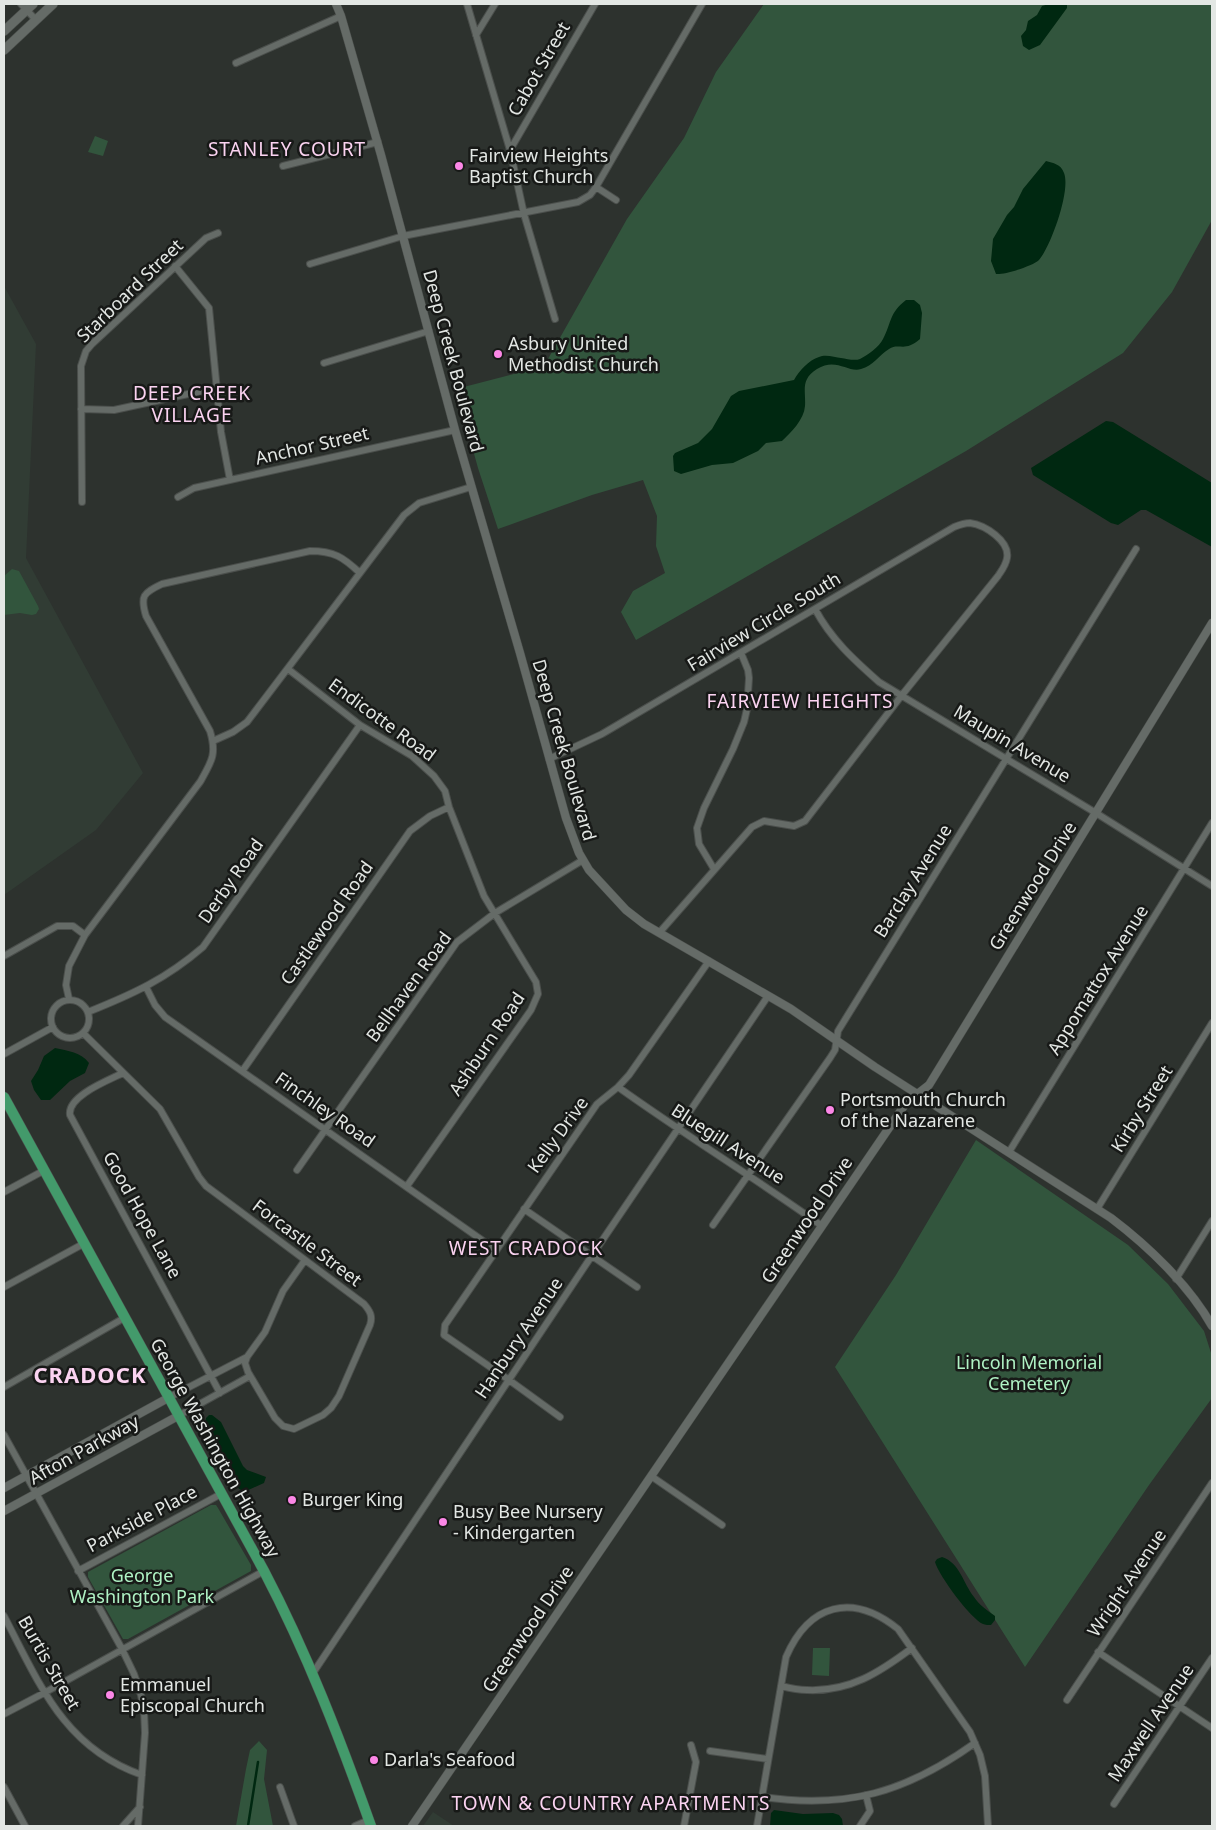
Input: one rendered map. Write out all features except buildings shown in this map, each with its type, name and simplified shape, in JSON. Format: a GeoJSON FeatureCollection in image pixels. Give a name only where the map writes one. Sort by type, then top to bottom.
{"type":"FeatureCollection","features":[{"type":"Feature","properties":{"kind":"main road"},"geometry":{"type":"LineString","coordinates":[[4,50],[53,4]]}},
{"type":"Feature","properties":{"kind":"main road"},"geometry":{"type":"LineString","coordinates":[[4,31],[27,6]]}},
{"type":"Feature","properties":{"kind":"main road","name":"George Washington Highway"},"geometry":{"type":"LineString","coordinates":[[4,1097],[83,1244],[264,1570],[292,1626],[335,1726],[370,1823]]}},
{"type":"Feature","properties":{"kind":"street","name":"Deep Creek Boulevard"},"geometry":{"type":"LineString","coordinates":[[336,4],[378,142],[455,430],[549,759],[566,818],[582,860],[626,910],[644,924],[791,1009],[918,1094],[1097,1209],[1126,1230],[1176,1279],[1212,1325]]}},
{"type":"Feature","properties":{"kind":"street"},"geometry":{"type":"LineString","coordinates":[[467,4],[510,150],[524,214],[555,320]]}},
{"type":"Feature","properties":{"kind":"street"},"geometry":{"type":"LineString","coordinates":[[476,35],[495,4]]}},
{"type":"Feature","properties":{"kind":"street","name":"Cabot Street"},"geometry":{"type":"LineString","coordinates":[[510,150],[595,4]]}},
{"type":"Feature","properties":{"kind":"street"},"geometry":{"type":"LineString","coordinates":[[310,264],[404,236],[578,202],[590,194],[596,187],[702,4]]}},
{"type":"Feature","properties":{"kind":"street"},"geometry":{"type":"LineString","coordinates":[[27,6],[36,20]]}},
{"type":"Feature","properties":{"kind":"street"},"geometry":{"type":"LineString","coordinates":[[236,63],[341,16]]}},
{"type":"Feature","properties":{"kind":"street"},"geometry":{"type":"LineString","coordinates":[[283,166],[378,142]]}},
{"type":"Feature","properties":{"kind":"street"},"geometry":{"type":"LineString","coordinates":[[596,187],[616,200]]}},
{"type":"Feature","properties":{"kind":"street","name":"Starboard Street"},"geometry":{"type":"LineString","coordinates":[[82,502],[81,366],[86,351],[174,266],[206,238],[218,233]]}},
{"type":"Feature","properties":{"kind":"street"},"geometry":{"type":"LineString","coordinates":[[174,266],[209,308],[221,432],[230,480]]}},
{"type":"Feature","properties":{"kind":"street"},"geometry":{"type":"LineString","coordinates":[[324,363],[429,332]]}},
{"type":"Feature","properties":{"kind":"street"},"geometry":{"type":"LineString","coordinates":[[80,409],[114,410],[216,388]]}},
{"type":"Feature","properties":{"kind":"street","name":"Anchor Street"},"geometry":{"type":"LineString","coordinates":[[178,497],[194,488],[455,430]]}},
{"type":"Feature","properties":{"kind":"street"},"geometry":{"type":"LineString","coordinates":[[213,741],[234,732],[247,722],[404,515],[419,503],[471,486]]}},
{"type":"Feature","properties":{"kind":"street","name":"Fairview Circle South"},"geometry":{"type":"LineString","coordinates":[[549,759],[602,734],[954,527],[969,523],[994,534],[1006,549],[1007,557],[1004,566],[902,695]]}},
{"type":"Feature","properties":{"kind":"street","name":"Barclay Avenue"},"geometry":{"type":"LineString","coordinates":[[713,1225],[830,1058],[835,1050],[838,1032],[1136,549]]}},
{"type":"Feature","properties":{"kind":"street"},"geometry":{"type":"LineString","coordinates":[[68,999],[66,985],[69,966],[85,935],[200,782],[213,759],[213,741],[210,731],[146,616],[142,603],[144,595],[162,584],[310,550],[326,551],[344,558],[360,573]]}},
{"type":"Feature","properties":{"kind":"street","name":"Maupin Avenue"},"geometry":{"type":"LineString","coordinates":[[815,609],[824,627],[849,656],[879,682],[1096,812],[1212,886]]}},
{"type":"Feature","properties":{"kind":"street","name":"Greenwood Drive"},"geometry":{"type":"LineString","coordinates":[[412,1826],[906,1103],[929,1084],[1212,623]]}},
{"type":"Feature","properties":{"kind":"street"},"geometry":{"type":"LineString","coordinates":[[714,870],[699,844],[697,828],[704,808],[733,750],[744,722],[747,709],[749,678],[741,653]]}},
{"type":"Feature","properties":{"kind":"street","name":"Endicotte Road"},"geometry":{"type":"LineString","coordinates":[[288,669],[360,725],[412,756],[434,776],[445,791],[449,807],[481,890],[495,913]]}},
{"type":"Feature","properties":{"kind":"street"},"geometry":{"type":"LineString","coordinates":[[659,933],[745,834],[760,823],[770,821],[794,826],[805,821],[902,695]]}},
{"type":"Feature","properties":{"kind":"street","name":"Derby Road"},"geometry":{"type":"LineString","coordinates":[[88,1012],[155,983],[184,964],[203,947],[360,725]]}},
{"type":"Feature","properties":{"kind":"street","name":"Castlewood Road"},"geometry":{"type":"LineString","coordinates":[[243,1070],[410,830],[430,816],[449,807]]}},
{"type":"Feature","properties":{"kind":"street","name":"Appomattox Avenue"},"geometry":{"type":"LineString","coordinates":[[1009,1152],[1212,823]]}},
{"type":"Feature","properties":{"kind":"street","name":"Bellhaven Road"},"geometry":{"type":"LineString","coordinates":[[297,1170],[457,942],[495,913],[582,860]]}},
{"type":"Feature","properties":{"kind":"street","name":"Ashburn Road"},"geometry":{"type":"LineString","coordinates":[[407,1186],[531,1010],[538,994],[536,982],[495,913]]}},
{"type":"Feature","properties":{"kind":"street"},"geometry":{"type":"LineString","coordinates":[[4,956],[57,926],[73,926],[85,935]]}},
{"type":"Feature","properties":{"kind":"street","name":"Kelly Drive"},"geometry":{"type":"LineString","coordinates":[[509,1380],[444,1335],[445,1325],[597,1104],[618,1087],[629,1074],[709,961]]}},
{"type":"Feature","properties":{"kind":"street","name":"Finchley Road"},"geometry":{"type":"LineString","coordinates":[[146,987],[155,1005],[165,1017],[243,1070],[496,1250]]}},
{"type":"Feature","properties":{"kind":"street","name":"Hanbury Avenue"},"geometry":{"type":"LineString","coordinates":[[313,1674],[591,1256],[768,996]]}},
{"type":"Feature","properties":{"kind":"street"},"geometry":{"type":"LineString","coordinates":[[68,999],[80,1002],[88,1012],[89,1023],[83,1033],[78,1036],[66,1038],[61,1036],[53,1027],[51,1015],[53,1009],[57,1004],[68,999]]}},
{"type":"Feature","properties":{"kind":"street","name":"Kirby Street"},"geometry":{"type":"LineString","coordinates":[[1097,1209],[1212,1023]]}},
{"type":"Feature","properties":{"kind":"street"},"geometry":{"type":"LineString","coordinates":[[4,1054],[53,1027]]}},
{"type":"Feature","properties":{"kind":"street","name":"Forcastle Street"},"geometry":{"type":"LineString","coordinates":[[83,1033],[160,1109],[206,1186],[364,1304],[370,1311],[372,1319],[370,1325],[339,1396],[331,1408],[323,1415],[294,1429],[288,1429],[278,1423],[250,1376]]}},
{"type":"Feature","properties":{"kind":"street","name":"Good Hope Lane"},"geometry":{"type":"LineString","coordinates":[[123,1073],[77,1098],[71,1106],[70,1114],[220,1393]]}},
{"type":"Feature","properties":{"kind":"street","name":"Bluegill Avenue"},"geometry":{"type":"LineString","coordinates":[[618,1087],[677,1130],[822,1226]]}},
{"type":"Feature","properties":{"kind":"street"},"geometry":{"type":"LineString","coordinates":[[4,1192],[43,1171]]}},
{"type":"Feature","properties":{"kind":"street"},"geometry":{"type":"LineString","coordinates":[[524,1209],[636,1287]]}},
{"type":"Feature","properties":{"kind":"street"},"geometry":{"type":"LineString","coordinates":[[1176,1279],[1212,1221]]}},
{"type":"Feature","properties":{"kind":"street"},"geometry":{"type":"LineString","coordinates":[[4,1287],[83,1244]]}},
{"type":"Feature","properties":{"kind":"street"},"geometry":{"type":"LineString","coordinates":[[178,1416],[250,1376],[245,1363],[247,1357],[265,1332],[283,1291],[305,1260]]}},
{"type":"Feature","properties":{"kind":"street"},"geometry":{"type":"LineString","coordinates":[[4,1387],[124,1318]]}},
{"type":"Feature","properties":{"kind":"street"},"geometry":{"type":"LineString","coordinates":[[168,1398],[247,1357]]}},
{"type":"Feature","properties":{"kind":"street"},"geometry":{"type":"LineString","coordinates":[[509,1380],[560,1417]]}},
{"type":"Feature","properties":{"kind":"street","name":"Afton Parkway"},"geometry":{"type":"LineString","coordinates":[[4,1488],[168,1398]]}},
{"type":"Feature","properties":{"kind":"street","name":"Afton Parkway"},"geometry":{"type":"LineString","coordinates":[[4,1511],[178,1416]]}},
{"type":"Feature","properties":{"kind":"street"},"geometry":{"type":"LineString","coordinates":[[4,1435],[134,1674],[144,1710],[145,1733],[138,1826]]}},
{"type":"Feature","properties":{"kind":"street"},"geometry":{"type":"LineString","coordinates":[[650,1476],[722,1525]]}},
{"type":"Feature","properties":{"kind":"street","name":"Wright Avenue"},"geometry":{"type":"LineString","coordinates":[[1067,1700],[1212,1482]]}},
{"type":"Feature","properties":{"kind":"street","name":"Parkside Place"},"geometry":{"type":"LineString","coordinates":[[78,1570],[221,1494]]}},
{"type":"Feature","properties":{"kind":"street"},"geometry":{"type":"LineString","coordinates":[[4,1714],[264,1570]]}},
{"type":"Feature","properties":{"kind":"street"},"geometry":{"type":"LineString","coordinates":[[758,1826],[786,1657],[792,1642],[809,1621],[824,1612],[839,1608],[870,1610],[898,1629],[970,1732],[980,1755],[985,1776],[988,1826]]}},
{"type":"Feature","properties":{"kind":"street","name":"Burtis Street"},"geometry":{"type":"LineString","coordinates":[[4,1616],[44,1693],[70,1729],[101,1756],[122,1768],[142,1775]]}},
{"type":"Feature","properties":{"kind":"street"},"geometry":{"type":"LineString","coordinates":[[780,1686],[807,1690],[828,1689],[848,1685],[866,1679],[887,1667],[912,1648]]}},
{"type":"Feature","properties":{"kind":"street"},"geometry":{"type":"LineString","coordinates":[[1098,1652],[1212,1728]]}},
{"type":"Feature","properties":{"kind":"street","name":"Maxwell Avenue"},"geometry":{"type":"LineString","coordinates":[[1114,1804],[1212,1658]]}},
{"type":"Feature","properties":{"kind":"street"},"geometry":{"type":"LineString","coordinates":[[762,1797],[821,1802],[889,1790],[948,1763],[975,1743]]}},
{"type":"Feature","properties":{"kind":"street"},"geometry":{"type":"LineString","coordinates":[[684,1826],[696,1762],[691,1746]]}},
{"type":"Feature","properties":{"kind":"street"},"geometry":{"type":"LineString","coordinates":[[710,1751],[768,1760]]}},
{"type":"Feature","properties":{"kind":"street"},"geometry":{"type":"LineString","coordinates":[[4,1787],[24,1826]]}},
{"type":"Feature","properties":{"kind":"street"},"geometry":{"type":"LineString","coordinates":[[280,1787],[294,1826]]}},
{"type":"Feature","properties":{"kind":"street"},"geometry":{"type":"LineString","coordinates":[[860,1826],[870,1811],[866,1795]]}},
{"type":"Feature","properties":{"kind":"street"},"geometry":{"type":"LineString","coordinates":[[123,1826],[140,1807]]}},
{"type":"Feature","properties":{"kind":"street"},"geometry":{"type":"LineString","coordinates":[[355,1826],[370,1823]]}},
{"type":"Feature","properties":{"kind":"shaded area"},"geometry":{"type":"Polygon","coordinates":[[[1067,4],[1067,8],[1040,45],[1029,50],[1023,46],[1021,36],[1026,30],[1028,21],[1037,15],[1042,6],[1067,4]]]}},
{"type":"Feature","properties":{"kind":"shaded area"},"geometry":{"type":"Polygon","coordinates":[[[1046,161],[1056,164],[1061,168],[1065,181],[1065,192],[1059,218],[1049,243],[1044,253],[1036,262],[1012,272],[996,274],[991,261],[993,239],[1014,207],[1023,189],[1046,161]]]}},
{"type":"Feature","properties":{"kind":"shaded area"},"geometry":{"type":"Polygon","coordinates":[[[4,286],[36,344],[26,558],[143,773],[96,830],[4,895],[4,286]]]}},
{"type":"Feature","properties":{"kind":"shaded area"},"geometry":{"type":"Polygon","coordinates":[[[906,300],[914,300],[920,305],[922,313],[920,339],[910,345],[896,346],[885,351],[869,365],[861,369],[856,370],[830,364],[817,369],[806,381],[805,406],[802,416],[782,441],[766,443],[758,451],[733,463],[712,465],[681,474],[674,471],[673,456],[675,453],[698,443],[712,429],[731,396],[739,391],[794,380],[808,363],[821,356],[858,360],[881,342],[896,309],[906,300]]]}},
{"type":"Feature","properties":{"kind":"shaded area"},"geometry":{"type":"Polygon","coordinates":[[[1106,421],[1113,422],[1212,483],[1212,547],[1146,510],[1141,510],[1118,525],[1111,523],[1033,475],[1031,468],[1106,421]]]}},
{"type":"Feature","properties":{"kind":"shaded area"},"geometry":{"type":"Polygon","coordinates":[[[55,1048],[78,1054],[89,1063],[85,1073],[70,1081],[50,1100],[41,1100],[34,1090],[31,1081],[44,1056],[55,1048]]]}},
{"type":"Feature","properties":{"kind":"shaded area"},"geometry":{"type":"Polygon","coordinates":[[[212,1415],[221,1422],[243,1466],[247,1470],[266,1477],[264,1483],[244,1492],[238,1488],[205,1426],[206,1418],[212,1415]]]}},
{"type":"Feature","properties":{"kind":"shaded area"},"geometry":{"type":"Polygon","coordinates":[[[942,1557],[953,1564],[976,1600],[995,1616],[995,1620],[991,1625],[984,1624],[971,1614],[949,1586],[935,1562],[942,1557]]]}},
{"type":"Feature","properties":{"kind":"shaded area"},"geometry":{"type":"Polygon","coordinates":[[[774,1810],[803,1814],[833,1813],[839,1815],[843,1826],[770,1826],[771,1813],[774,1810]]]}},
{"type":"Feature","properties":{"kind":"shaded area"},"geometry":{"type":"Polygon","coordinates":[[[433,1812],[454,1826],[423,1826],[433,1812]]]}},
{"type":"Feature","properties":{"kind":"green space"},"geometry":{"type":"Polygon","coordinates":[[[764,4],[1212,4],[1212,220],[1172,292],[1123,353],[966,451],[636,640],[621,612],[633,591],[665,573],[656,546],[657,516],[643,480],[592,495],[498,529],[478,468],[456,389],[544,366],[627,219],[684,138],[716,72],[764,4]]]}},
{"type":"Feature","properties":{"kind":"green space"},"geometry":{"type":"Polygon","coordinates":[[[95,136],[108,141],[103,156],[88,152],[95,136]]]}},
{"type":"Feature","properties":{"kind":"green space"},"geometry":{"type":"Polygon","coordinates":[[[12,569],[19,571],[38,606],[39,609],[36,614],[4,615],[4,576],[12,569]]]}},
{"type":"Feature","properties":{"kind":"green space","name":"Lincoln Memorial Cemetery"},"geometry":{"type":"Polygon","coordinates":[[[976,1140],[1128,1245],[1168,1284],[1204,1331],[1212,1356],[1212,1398],[1149,1485],[1025,1667],[835,1367],[896,1275],[976,1140]]]}},
{"type":"Feature","properties":{"kind":"green space","name":"George Washington Park"},"geometry":{"type":"Polygon","coordinates":[[[211,1505],[216,1505],[218,1508],[251,1565],[251,1571],[128,1639],[123,1639],[88,1577],[88,1572],[211,1505]]]}},
{"type":"Feature","properties":{"kind":"green space"},"geometry":{"type":"Polygon","coordinates":[[[813,1648],[830,1648],[829,1676],[812,1675],[813,1648]]]}},
{"type":"Feature","properties":{"kind":"green space"},"geometry":{"type":"Polygon","coordinates":[[[259,1741],[267,1750],[264,1779],[273,1826],[236,1826],[250,1750],[259,1741]]]}},
{"type":"Feature","properties":{"kind":"waterway"},"geometry":{"type":"LineString","coordinates":[[248,1826],[258,1762]]}},
{"type":"Feature","properties":{"kind":"place","name":"Fairview Heights Baptist Church"},"geometry":{"type":"Point","coordinates":[459,166]}},
{"type":"Feature","properties":{"kind":"place","name":"Asbury United Methodist Church"},"geometry":{"type":"Point","coordinates":[498,354]}},
{"type":"Feature","properties":{"kind":"place","name":"Portsmouth Church of the Nazarene"},"geometry":{"type":"Point","coordinates":[830,1110]}},
{"type":"Feature","properties":{"kind":"place","name":"Burger King"},"geometry":{"type":"Point","coordinates":[292,1500]}},
{"type":"Feature","properties":{"kind":"place","name":"Busy Bee Nursery - Kindergarten"},"geometry":{"type":"Point","coordinates":[443,1522]}},
{"type":"Feature","properties":{"kind":"place","name":"Emmanuel Episcopal Church"},"geometry":{"type":"Point","coordinates":[110,1695]}},
{"type":"Feature","properties":{"kind":"place","name":"Darla's Seafood"},"geometry":{"type":"Point","coordinates":[374,1760]}},
{"type":"Feature","properties":{"kind":"district","name":"STANLEY COURT"},"geometry":{"type":"Point","coordinates":[287,149]}},
{"type":"Feature","properties":{"kind":"district","name":"DEEP CREEK VILLAGE"},"geometry":{"type":"Point","coordinates":[192,404]}},
{"type":"Feature","properties":{"kind":"district","name":"FAIRVIEW HEIGHTS"},"geometry":{"type":"Point","coordinates":[800,701]}},
{"type":"Feature","properties":{"kind":"district","name":"WEST CRADOCK"},"geometry":{"type":"Point","coordinates":[526,1248]}},
{"type":"Feature","properties":{"kind":"district","name":"CRADOCK"},"geometry":{"type":"Point","coordinates":[90,1375]}},
{"type":"Feature","properties":{"kind":"district","name":"TOWN & COUNTRY APARTMENTS"},"geometry":{"type":"Point","coordinates":[611,1803]}}]}
